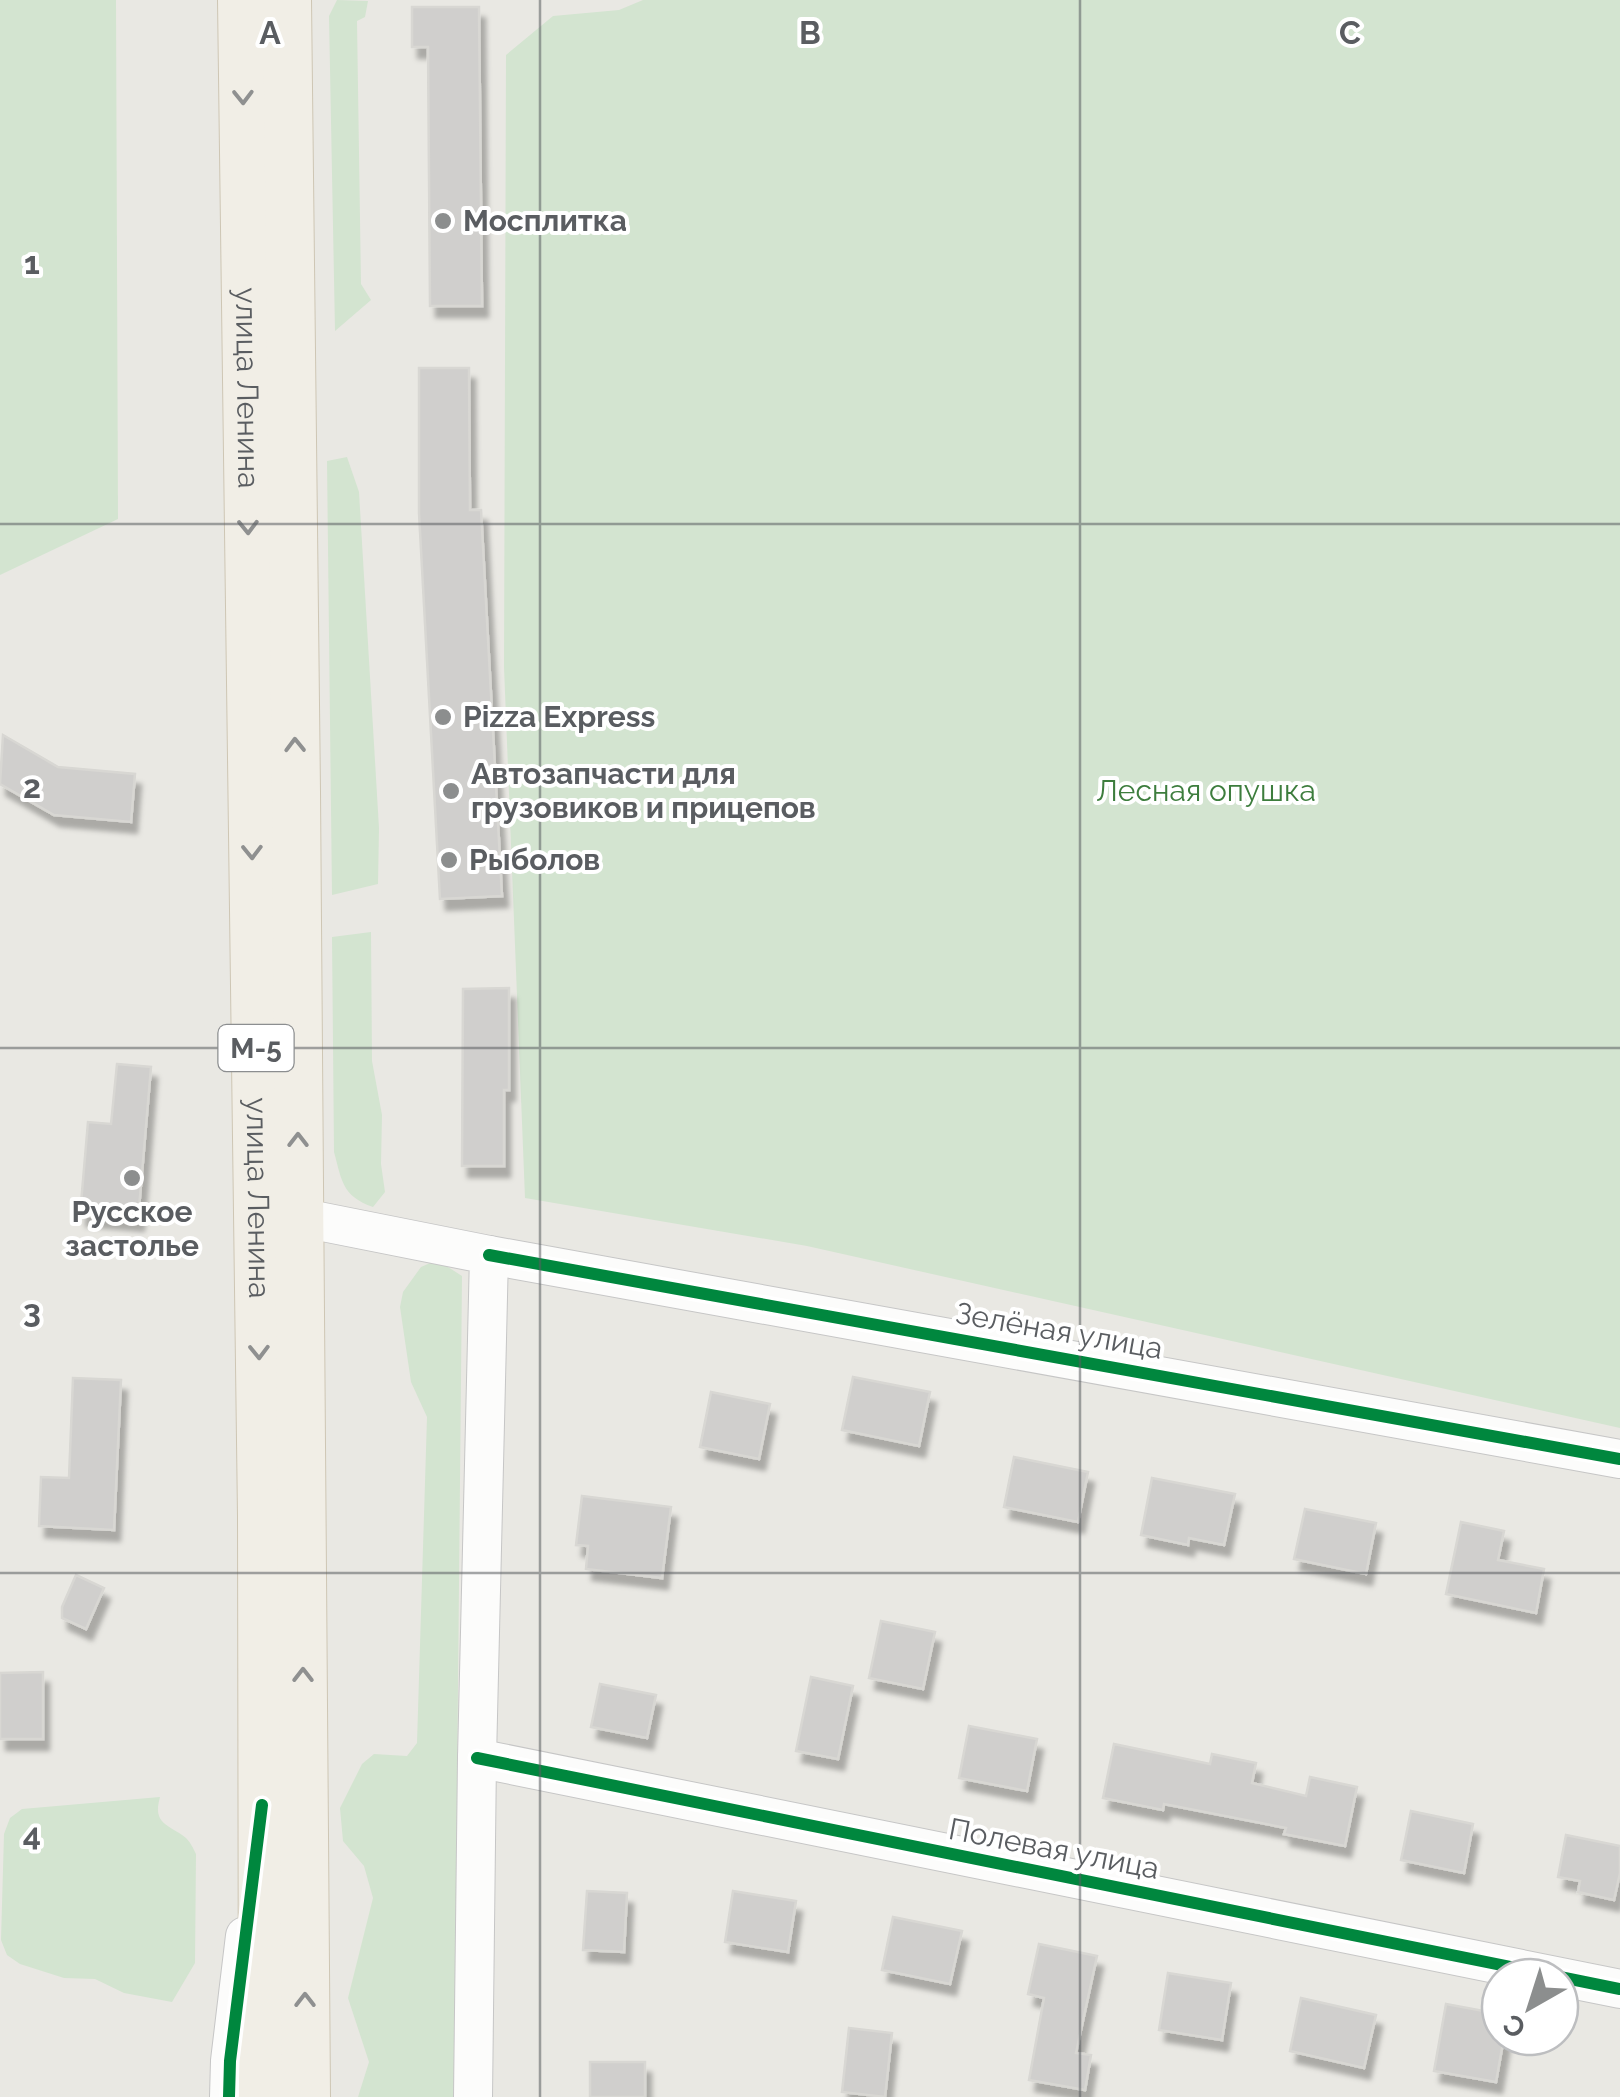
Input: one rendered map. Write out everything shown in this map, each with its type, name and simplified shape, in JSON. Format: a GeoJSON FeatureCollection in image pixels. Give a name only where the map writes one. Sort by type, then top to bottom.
{"type":"FeatureCollection","features":[{"type":"Feature","properties":{"kind":"main road","name":"улица Ленина"},"geometry":{"type":"LineString","coordinates":[[242,0],[262,1516],[263,2097]]}},
{"type":"Feature","properties":{"kind":"main road","name":"улица Ленина"},"geometry":{"type":"LineString","coordinates":[[287,0],[306,2097]]}},
{"type":"Feature","properties":{"kind":"street","name":"Зелёная улица"},"geometry":{"type":"LineString","coordinates":[[298,1216],[489,1255],[1620,1459]]}},
{"type":"Feature","properties":{"kind":"street"},"geometry":{"type":"LineString","coordinates":[[474,2097],[477,1758],[489,1255]]}},
{"type":"Feature","properties":{"kind":"street","name":"Полевая улица"},"geometry":{"type":"LineString","coordinates":[[477,1758],[1620,1989]]}},
{"type":"Feature","properties":{"kind":"street"},"geometry":{"type":"LineString","coordinates":[[229,2097],[230,2061],[262,1804]]}},
{"type":"Feature","properties":{"kind":"green space"},"geometry":{"type":"Polygon","coordinates":[[[0,0],[116,0],[118,519],[0,575],[0,0]]]}},
{"type":"Feature","properties":{"kind":"green space"},"geometry":{"type":"Polygon","coordinates":[[[337,0],[368,1],[365,17],[357,21],[361,284],[371,300],[335,331],[329,16],[337,0]]]}},
{"type":"Feature","properties":{"kind":"green space","name":"Лесная опушка"},"geometry":{"type":"Polygon","coordinates":[[[643,0],[1620,0],[1620,1428],[807,1246],[525,1198],[504,667],[506,55],[553,16],[619,10],[643,0]]]}},
{"type":"Feature","properties":{"kind":"green space"},"geometry":{"type":"Polygon","coordinates":[[[347,457],[359,492],[379,828],[378,884],[332,895],[327,461],[347,457]]]}},
{"type":"Feature","properties":{"kind":"green space"},"geometry":{"type":"Polygon","coordinates":[[[371,932],[372,1061],[382,1115],[385,1192],[373,1207],[349,1192],[334,1152],[332,937],[371,932]]]}},
{"type":"Feature","properties":{"kind":"green space"},"geometry":{"type":"Polygon","coordinates":[[[437,1260],[462,1276],[454,2097],[358,2097],[369,2062],[348,1998],[373,1898],[364,1866],[343,1841],[340,1808],[362,1764],[374,1754],[407,1756],[417,1743],[427,1417],[411,1382],[400,1307],[403,1292],[421,1267],[437,1260]]]}},
{"type":"Feature","properties":{"kind":"green space"},"geometry":{"type":"Polygon","coordinates":[[[160,1797],[160,1819],[186,1838],[196,1854],[195,1963],[172,2002],[124,1993],[95,1979],[64,1978],[20,1964],[7,1955],[1,1940],[4,1834],[10,1818],[22,1809],[160,1797]]]}},
{"type":"Feature","properties":{"kind":"building"},"geometry":{"type":"Polygon","coordinates":[[[412,7],[479,7],[482,306],[430,306],[428,47],[412,47],[412,7]]]}},
{"type":"Feature","properties":{"kind":"building"},"geometry":{"type":"Polygon","coordinates":[[[419,368],[469,368],[470,510],[481,510],[502,896],[440,899],[419,513],[419,368]]]}},
{"type":"Feature","properties":{"kind":"building"},"geometry":{"type":"Polygon","coordinates":[[[3,735],[58,767],[135,774],[131,822],[54,815],[0,784],[3,735]]]}},
{"type":"Feature","properties":{"kind":"building"},"geometry":{"type":"Polygon","coordinates":[[[509,988],[504,1166],[462,1166],[463,989],[509,988]]]}},
{"type":"Feature","properties":{"kind":"building"},"geometry":{"type":"Polygon","coordinates":[[[117,1064],[151,1067],[138,1220],[80,1215],[88,1122],[111,1124],[117,1064]]]}},
{"type":"Feature","properties":{"kind":"building"},"geometry":{"type":"Polygon","coordinates":[[[853,1377],[930,1392],[919,1446],[842,1430],[853,1377]]]}},
{"type":"Feature","properties":{"kind":"building"},"geometry":{"type":"Polygon","coordinates":[[[73,1378],[121,1380],[114,1530],[39,1526],[41,1477],[69,1478],[73,1378]]]}},
{"type":"Feature","properties":{"kind":"building"},"geometry":{"type":"Polygon","coordinates":[[[711,1392],[770,1404],[759,1459],[700,1447],[711,1392]]]}},
{"type":"Feature","properties":{"kind":"building"},"geometry":{"type":"Polygon","coordinates":[[[1014,1457],[1088,1472],[1078,1522],[1004,1507],[1014,1457]]]}},
{"type":"Feature","properties":{"kind":"building"},"geometry":{"type":"Polygon","coordinates":[[[1152,1478],[1235,1494],[1224,1545],[1189,1538],[1188,1545],[1141,1535],[1152,1478]]]}},
{"type":"Feature","properties":{"kind":"building"},"geometry":{"type":"Polygon","coordinates":[[[582,1496],[671,1507],[662,1578],[586,1569],[588,1546],[576,1545],[582,1496]]]}},
{"type":"Feature","properties":{"kind":"building"},"geometry":{"type":"Polygon","coordinates":[[[1305,1509],[1376,1523],[1366,1574],[1294,1559],[1305,1509]]]}},
{"type":"Feature","properties":{"kind":"building"},"geometry":{"type":"Polygon","coordinates":[[[1461,1522],[1504,1531],[1498,1560],[1544,1569],[1536,1613],[1446,1594],[1461,1522]]]}},
{"type":"Feature","properties":{"kind":"building"},"geometry":{"type":"Polygon","coordinates":[[[76,1575],[104,1588],[86,1629],[62,1618],[62,1607],[76,1575]]]}},
{"type":"Feature","properties":{"kind":"building"},"geometry":{"type":"Polygon","coordinates":[[[881,1621],[935,1632],[923,1689],[869,1678],[881,1621]]]}},
{"type":"Feature","properties":{"kind":"building"},"geometry":{"type":"Polygon","coordinates":[[[43,1672],[43,1739],[0,1739],[0,1673],[43,1672]]]}},
{"type":"Feature","properties":{"kind":"building"},"geometry":{"type":"Polygon","coordinates":[[[811,1677],[853,1686],[838,1759],[796,1751],[811,1677]]]}},
{"type":"Feature","properties":{"kind":"building"},"geometry":{"type":"Polygon","coordinates":[[[600,1684],[656,1695],[647,1738],[591,1727],[600,1684]]]}},
{"type":"Feature","properties":{"kind":"building"},"geometry":{"type":"Polygon","coordinates":[[[969,1726],[1037,1739],[1027,1791],[959,1778],[969,1726]]]}},
{"type":"Feature","properties":{"kind":"building"},"geometry":{"type":"Polygon","coordinates":[[[1114,1744],[1210,1764],[1212,1754],[1256,1763],[1252,1783],[1306,1796],[1310,1777],[1357,1787],[1345,1846],[1284,1834],[1286,1828],[1164,1804],[1163,1810],[1103,1798],[1114,1744]]]}},
{"type":"Feature","properties":{"kind":"building"},"geometry":{"type":"Polygon","coordinates":[[[1411,1811],[1473,1824],[1464,1873],[1401,1860],[1411,1811]]]}},
{"type":"Feature","properties":{"kind":"building"},"geometry":{"type":"Polygon","coordinates":[[[1566,1835],[1620,1846],[1614,1900],[1578,1892],[1580,1881],[1558,1877],[1566,1835]]]}},
{"type":"Feature","properties":{"kind":"building"},"geometry":{"type":"Polygon","coordinates":[[[587,1891],[627,1893],[624,1952],[583,1950],[587,1891]]]}},
{"type":"Feature","properties":{"kind":"building"},"geometry":{"type":"Polygon","coordinates":[[[733,1891],[796,1901],[788,1952],[725,1942],[733,1891]]]}},
{"type":"Feature","properties":{"kind":"building"},"geometry":{"type":"Polygon","coordinates":[[[893,1917],[962,1931],[950,1984],[882,1970],[893,1917]]]}},
{"type":"Feature","properties":{"kind":"building"},"geometry":{"type":"Polygon","coordinates":[[[1039,1944],[1097,1956],[1076,2053],[1091,2055],[1085,2090],[1029,2080],[1044,1998],[1028,1994],[1039,1944]]]}},
{"type":"Feature","properties":{"kind":"building"},"geometry":{"type":"Polygon","coordinates":[[[1168,1973],[1231,1983],[1222,2040],[1159,2030],[1168,1973]]]}},
{"type":"Feature","properties":{"kind":"building"},"geometry":{"type":"Polygon","coordinates":[[[1301,1998],[1376,2015],[1364,2068],[1290,2051],[1301,1998]]]}},
{"type":"Feature","properties":{"kind":"building"},"geometry":{"type":"Polygon","coordinates":[[[1446,2004],[1480,2010],[1480,2057],[1500,2057],[1496,2082],[1434,2071],[1446,2004]]]}},
{"type":"Feature","properties":{"kind":"building"},"geometry":{"type":"Polygon","coordinates":[[[849,2028],[892,2033],[885,2097],[842,2092],[849,2028]]]}},
{"type":"Feature","properties":{"kind":"building"},"geometry":{"type":"Polygon","coordinates":[[[590,2062],[645,2062],[645,2097],[590,2097],[590,2062]]]}},
{"type":"Feature","properties":{"kind":"cycle path"},"geometry":{"type":"LineString","coordinates":[[489,1255],[1620,1459]]}},
{"type":"Feature","properties":{"kind":"cycle path"},"geometry":{"type":"LineString","coordinates":[[477,1758],[1620,1989]]}},
{"type":"Feature","properties":{"kind":"cycle path"},"geometry":{"type":"LineString","coordinates":[[229,2097],[230,2061],[262,1805]]}},
{"type":"Feature","properties":{"kind":"place","name":"Мосплитка"},"geometry":{"type":"Point","coordinates":[443,221]}},
{"type":"Feature","properties":{"kind":"place","name":"Pizza Express"},"geometry":{"type":"Point","coordinates":[443,717]}},
{"type":"Feature","properties":{"kind":"place","name":"Автозапчасти для грузовиков и прицепов"},"geometry":{"type":"Point","coordinates":[451,791]}},
{"type":"Feature","properties":{"kind":"place","name":"Рыболов"},"geometry":{"type":"Point","coordinates":[449,860]}},
{"type":"Feature","properties":{"kind":"place","name":"Русское застолье"},"geometry":{"type":"Point","coordinates":[132,1178]}}]}
